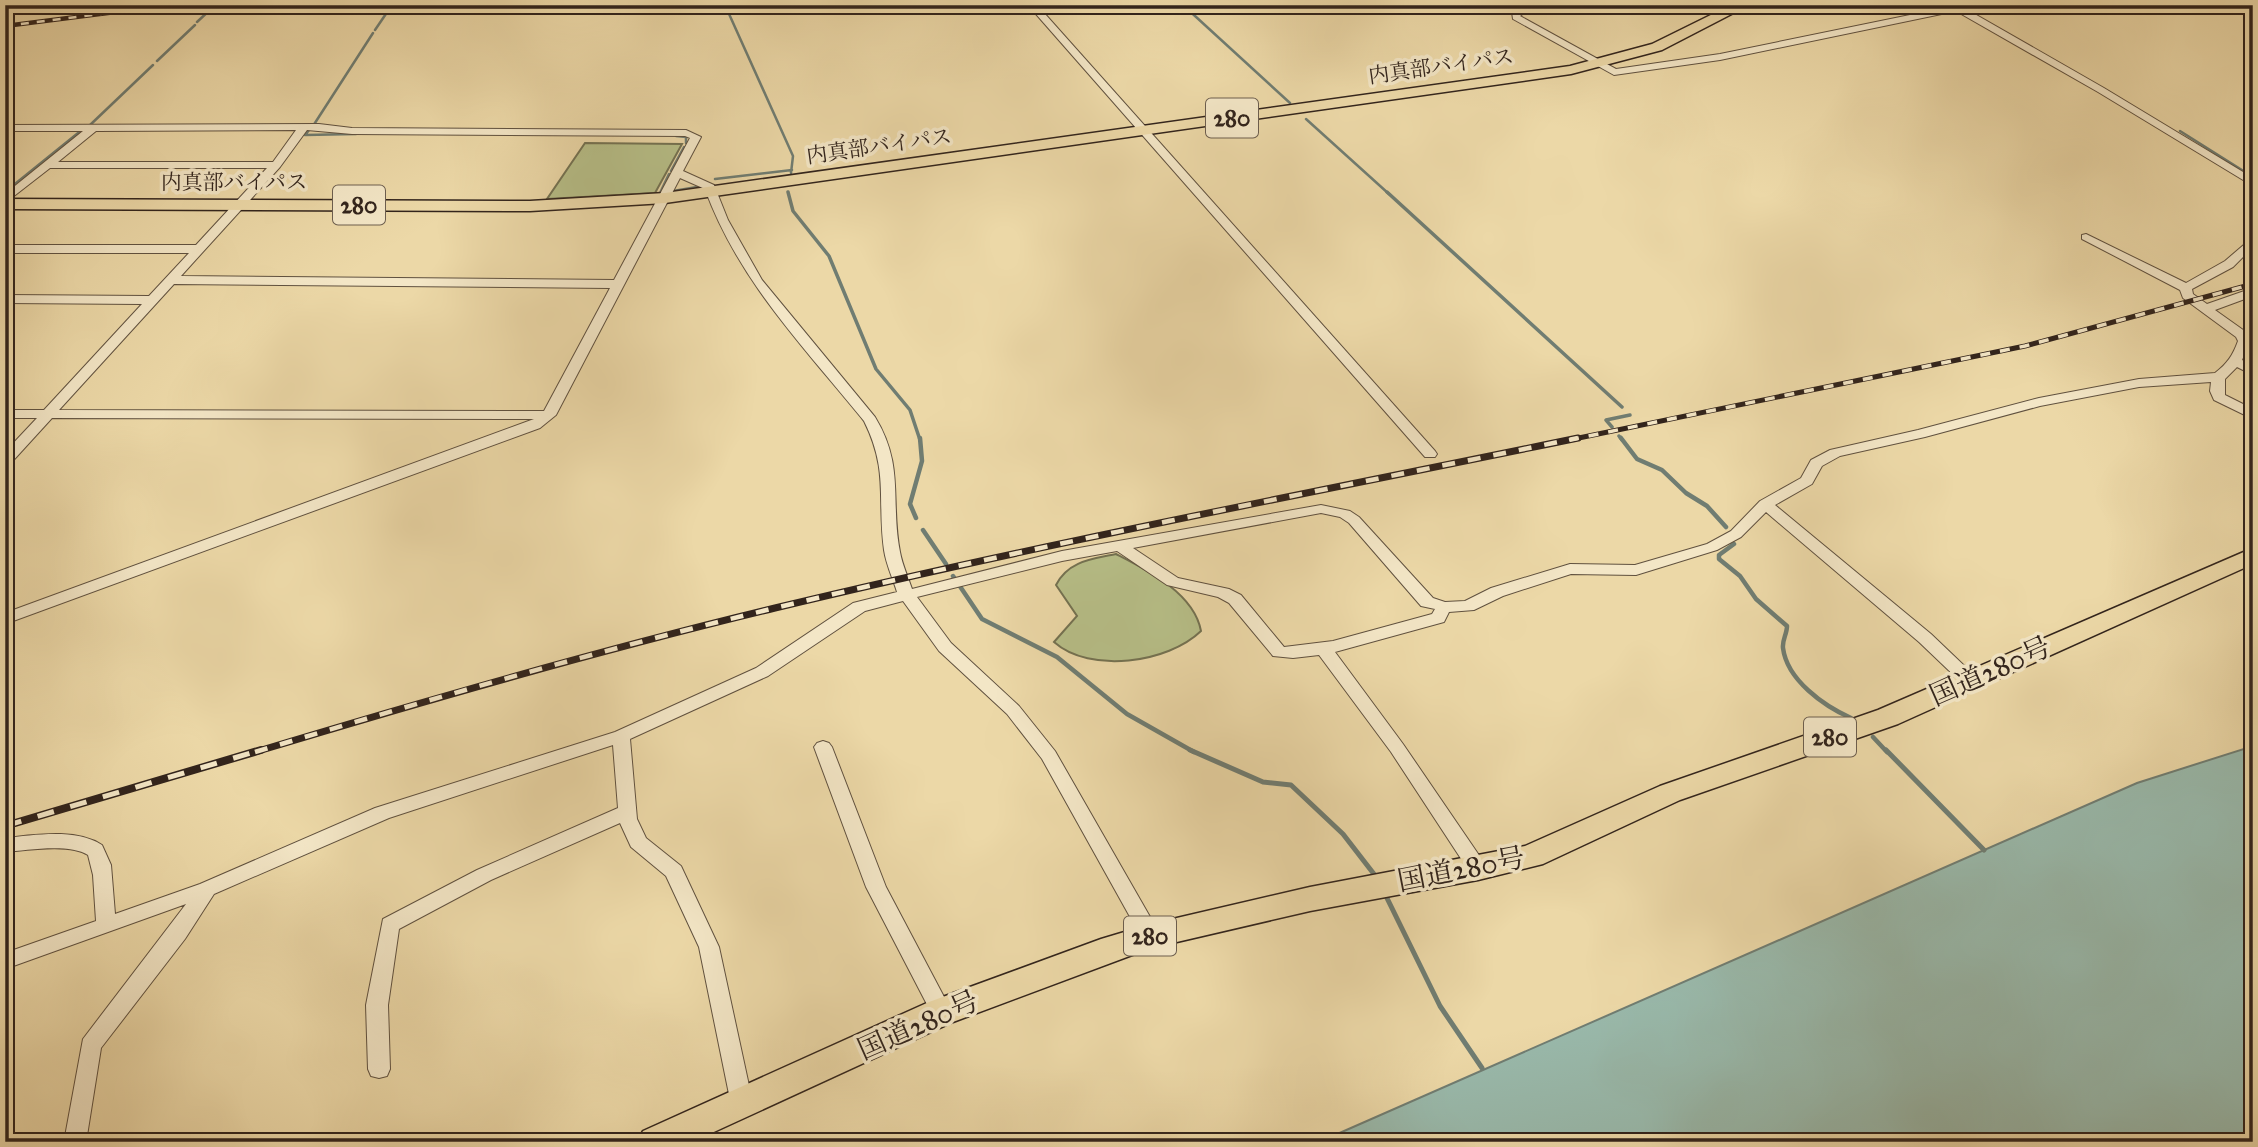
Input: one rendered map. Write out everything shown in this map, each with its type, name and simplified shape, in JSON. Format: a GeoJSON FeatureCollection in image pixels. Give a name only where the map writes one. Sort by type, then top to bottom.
{"type":"FeatureCollection","features":[{"type":"Feature","properties":{"kind":"highway","name":"内真部バイパス"},"geometry":{"type":"LineString","coordinates":[[5,202],[530,206],[711,193],[1600,65],[1657,47],[1729,7]]}},
{"type":"Feature","properties":{"kind":"highway","name":"国道280号"},"geometry":{"type":"LineString","coordinates":[[655,1142],[941,1012],[1026,978],[1151,936],[1381,885],[1478,869],[1532,856],[1670,793],[1888,717],[2253,555]]}},
{"type":"Feature","properties":{"kind":"street"},"geometry":{"type":"LineString","coordinates":[[1031,5],[1430,454]]}},
{"type":"Feature","properties":{"kind":"street"},"geometry":{"type":"LineString","coordinates":[[1531,5],[1515,14],[1516,17],[1614,72],[1645,69],[1955,7],[2101,90],[2253,183]]}},
{"type":"Feature","properties":{"kind":"street"},"geometry":{"type":"LineString","coordinates":[[5,128],[303,128],[696,137],[549,415],[535,425],[5,619]]}},
{"type":"Feature","properties":{"kind":"street"},"geometry":{"type":"LineString","coordinates":[[5,202],[93,128]]}},
{"type":"Feature","properties":{"kind":"street"},"geometry":{"type":"LineString","coordinates":[[5,461],[276,165],[303,128]]}},
{"type":"Feature","properties":{"kind":"street"},"geometry":{"type":"LineString","coordinates":[[49,164],[276,165]]}},
{"type":"Feature","properties":{"kind":"street"},"geometry":{"type":"LineString","coordinates":[[679,173],[710,187],[712,202],[722,224],[747,266],[774,304],[870,420],[881,441],[888,465],[892,552],[906,594],[944,647],[1013,710],[1049,755],[1151,936]]}},
{"type":"Feature","properties":{"kind":"street"},"geometry":{"type":"LineString","coordinates":[[2086,237],[2186,288]]}},
{"type":"Feature","properties":{"kind":"street"},"geometry":{"type":"LineString","coordinates":[[2186,288],[2229,264],[2253,240]]}},
{"type":"Feature","properties":{"kind":"street"},"geometry":{"type":"LineString","coordinates":[[5,249],[201,248]]}},
{"type":"Feature","properties":{"kind":"street"},"geometry":{"type":"LineString","coordinates":[[173,280],[619,284]]}},
{"type":"Feature","properties":{"kind":"street"},"geometry":{"type":"LineString","coordinates":[[5,961],[207,889],[382,813],[621,736],[762,672],[859,607],[906,594],[1119,545],[1306,509],[1331,511],[1354,520],[1416,593],[1433,606],[1468,606],[1497,592],[1570,569],[1636,570],[1712,547],[1736,534],[1765,504],[1807,481],[1816,463],[1835,453],[1920,435],[2039,401],[2139,383],[2218,377],[2227,371],[2240,353],[2244,341],[2241,335],[2187,295],[2186,288]]}},
{"type":"Feature","properties":{"kind":"street"},"geometry":{"type":"LineString","coordinates":[[2205,309],[2253,292]]}},
{"type":"Feature","properties":{"kind":"street"},"geometry":{"type":"LineString","coordinates":[[5,299],[154,300]]}},
{"type":"Feature","properties":{"kind":"street"},"geometry":{"type":"LineString","coordinates":[[2233,360],[2253,371]]}},
{"type":"Feature","properties":{"kind":"street"},"geometry":{"type":"LineString","coordinates":[[2218,377],[2217,391],[2220,397],[2253,415]]}},
{"type":"Feature","properties":{"kind":"street"},"geometry":{"type":"LineString","coordinates":[[5,414],[549,415]]}},
{"type":"Feature","properties":{"kind":"street"},"geometry":{"type":"LineString","coordinates":[[1765,504],[1925,638],[1969,680]]}},
{"type":"Feature","properties":{"kind":"street"},"geometry":{"type":"LineString","coordinates":[[1119,545],[1172,582],[1223,593],[1235,599],[1279,652],[1323,648],[1438,618],[1444,607]]}},
{"type":"Feature","properties":{"kind":"street"},"geometry":{"type":"LineString","coordinates":[[1323,648],[1397,748],[1478,869]]}},
{"type":"Feature","properties":{"kind":"street"},"geometry":{"type":"LineString","coordinates":[[621,736],[627,812],[638,842],[674,871],[709,947],[742,1104]]}},
{"type":"Feature","properties":{"kind":"street"},"geometry":{"type":"LineString","coordinates":[[823,747],[876,887],[941,1012]]}},
{"type":"Feature","properties":{"kind":"street"},"geometry":{"type":"LineString","coordinates":[[379,1069],[377,1005],[390,925],[484,875],[627,812]]}},
{"type":"Feature","properties":{"kind":"street"},"geometry":{"type":"LineString","coordinates":[[5,845],[83,842],[95,850],[101,866],[106,924]]}},
{"type":"Feature","properties":{"kind":"street"},"geometry":{"type":"LineString","coordinates":[[75,1142],[91,1045],[178,933],[207,889]]}},
{"type":"Feature","properties":{"kind":"green space"},"geometry":{"type":"Polygon","coordinates":[[[585,143],[682,144],[655,193],[547,199],[585,143]]]}},
{"type":"Feature","properties":{"kind":"green space"},"geometry":{"type":"Polygon","coordinates":[[[1116,554],[1168,584],[1189,605],[1197,617],[1201,631],[1169,651],[1129,660],[1088,658],[1069,652],[1054,642],[1077,616],[1056,585],[1061,577],[1082,562],[1116,554]]]}},
{"type":"Feature","properties":{"kind":"shaded area"},"geometry":{"type":"Polygon","coordinates":[[[2253,746],[2253,1142],[1319,1142],[2137,783],[2253,746]]]}},
{"type":"Feature","properties":{"kind":"waterway"},"geometry":{"type":"LineString","coordinates":[[375,30],[392,5]]}},
{"type":"Feature","properties":{"kind":"waterway"},"geometry":{"type":"LineString","coordinates":[[725,5],[793,156],[791,170]]}},
{"type":"Feature","properties":{"kind":"waterway"},"geometry":{"type":"LineString","coordinates":[[1183,5],[1290,103]]}},
{"type":"Feature","properties":{"kind":"waterway"},"geometry":{"type":"LineString","coordinates":[[197,22],[212,8]]}},
{"type":"Feature","properties":{"kind":"waterway"},"geometry":{"type":"LineString","coordinates":[[157,61],[195,25]]}},
{"type":"Feature","properties":{"kind":"waterway"},"geometry":{"type":"LineString","coordinates":[[313,126],[373,33]]}},
{"type":"Feature","properties":{"kind":"waterway"},"geometry":{"type":"LineString","coordinates":[[89,126],[153,65]]}},
{"type":"Feature","properties":{"kind":"waterway"},"geometry":{"type":"LineString","coordinates":[[1306,119],[1389,194]]}},
{"type":"Feature","properties":{"kind":"waterway"},"geometry":{"type":"LineString","coordinates":[[5,192],[83,129]]}},
{"type":"Feature","properties":{"kind":"waterway"},"geometry":{"type":"LineString","coordinates":[[310,129],[305,135],[356,134]]}},
{"type":"Feature","properties":{"kind":"waterway"},"geometry":{"type":"LineString","coordinates":[[2180,131],[2253,177]]}},
{"type":"Feature","properties":{"kind":"waterway"},"geometry":{"type":"LineString","coordinates":[[676,136],[686,137],[686,143]]}},
{"type":"Feature","properties":{"kind":"waterway"},"geometry":{"type":"LineString","coordinates":[[671,171],[684,147]]}},
{"type":"Feature","properties":{"kind":"waterway"},"geometry":{"type":"LineString","coordinates":[[715,179],[791,170]]}},
{"type":"Feature","properties":{"kind":"waterway"},"geometry":{"type":"LineString","coordinates":[[660,193],[669,174]]}},
{"type":"Feature","properties":{"kind":"waterway"},"geometry":{"type":"LineString","coordinates":[[673,191],[697,187]]}},
{"type":"Feature","properties":{"kind":"waterway"},"geometry":{"type":"LineString","coordinates":[[788,192],[793,211],[829,256],[876,369],[910,410],[920,440]]}},
{"type":"Feature","properties":{"kind":"waterway"},"geometry":{"type":"LineString","coordinates":[[1387,192],[1622,407]]}},
{"type":"Feature","properties":{"kind":"waterway"},"geometry":{"type":"LineString","coordinates":[[1612,427],[1606,420],[1630,415]]}},
{"type":"Feature","properties":{"kind":"waterway"},"geometry":{"type":"LineString","coordinates":[[1619,436],[1622,440]]}},
{"type":"Feature","properties":{"kind":"waterway"},"geometry":{"type":"LineString","coordinates":[[916,518],[910,504],[922,461],[920,438]]}},
{"type":"Feature","properties":{"kind":"waterway"},"geometry":{"type":"LineString","coordinates":[[1621,438],[1637,459],[1662,470],[1686,493],[1707,506],[1726,527]]}},
{"type":"Feature","properties":{"kind":"waterway"},"geometry":{"type":"LineString","coordinates":[[923,530],[946,564]]}},
{"type":"Feature","properties":{"kind":"waterway"},"geometry":{"type":"LineString","coordinates":[[1734,544],[1719,555],[1719,559],[1740,576],[1756,599],[1787,626],[1783,648],[1792,671],[1819,699],[1851,718]]}},
{"type":"Feature","properties":{"kind":"waterway"},"geometry":{"type":"LineString","coordinates":[[953,576],[982,619],[1057,657],[1127,714],[1192,751]]}},
{"type":"Feature","properties":{"kind":"waterway"},"geometry":{"type":"LineString","coordinates":[[1873,737],[1887,752]]}},
{"type":"Feature","properties":{"kind":"waterway"},"geometry":{"type":"LineString","coordinates":[[1886,750],[1984,850]]}},
{"type":"Feature","properties":{"kind":"waterway"},"geometry":{"type":"LineString","coordinates":[[1192,751],[1263,782],[1291,785],[1343,834],[1377,878]]}},
{"type":"Feature","properties":{"kind":"waterway"},"geometry":{"type":"LineString","coordinates":[[1384,892],[1440,1006],[1482,1068]]}},
{"type":"Feature","properties":{"kind":"railway"},"geometry":{"type":"LineString","coordinates":[[5,26],[171,5]]}},
{"type":"Feature","properties":{"kind":"railway"},"geometry":{"type":"LineString","coordinates":[[1569,440],[2025,346],[2253,284]]}},
{"type":"Feature","properties":{"kind":"railway"},"geometry":{"type":"LineString","coordinates":[[255,752],[514,676],[775,608],[1075,541],[1578,438]]}},
{"type":"Feature","properties":{"kind":"railway"},"geometry":{"type":"LineString","coordinates":[[5,826],[261,750]]}}]}
